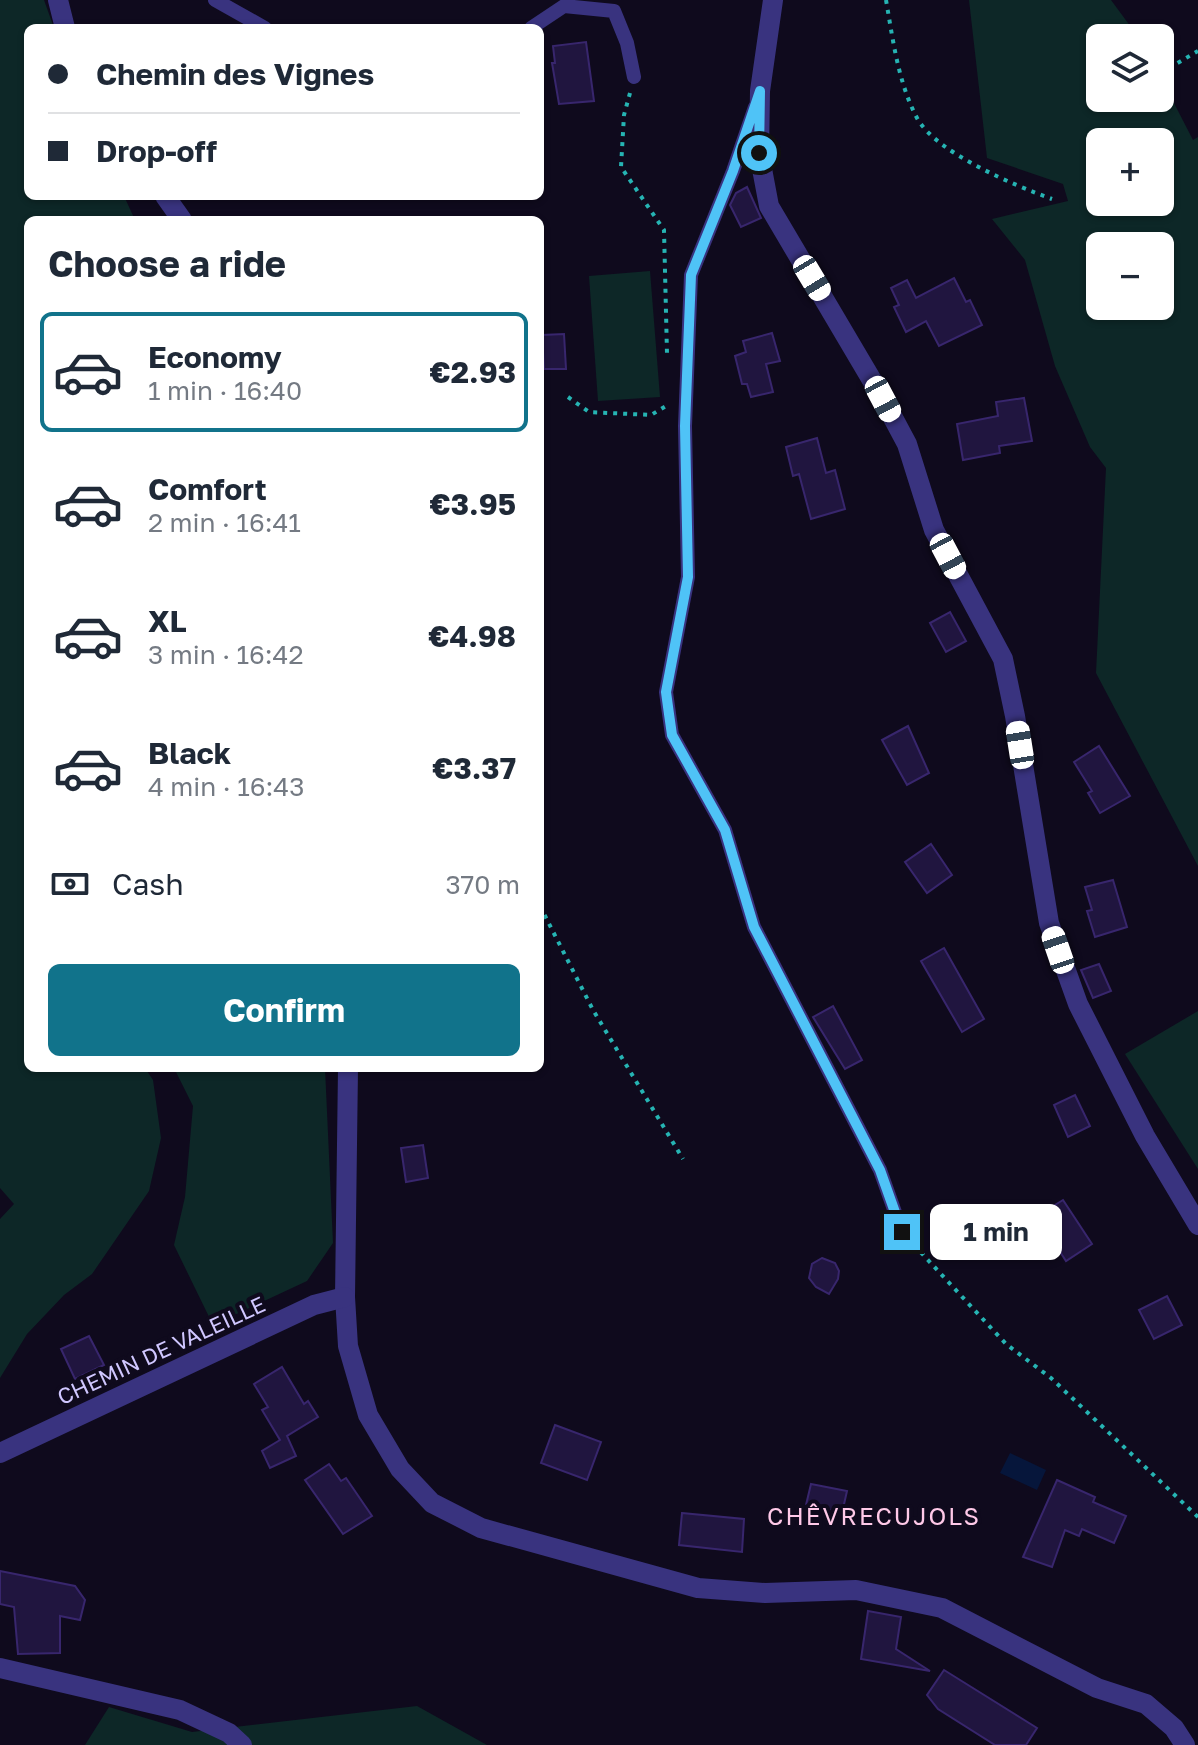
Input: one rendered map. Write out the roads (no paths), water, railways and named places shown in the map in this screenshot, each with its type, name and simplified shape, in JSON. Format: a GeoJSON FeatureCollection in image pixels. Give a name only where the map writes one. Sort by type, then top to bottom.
{"type":"FeatureCollection","features":[{"type":"Feature","properties":{"kind":"street"},"geometry":{"type":"LineString","coordinates":[[58,0],[64,24]]}},
{"type":"Feature","properties":{"kind":"street"},"geometry":{"type":"LineString","coordinates":[[773,0],[760,91],[759,153],[769,206],[907,444],[934,530],[1003,659],[1049,923],[1078,1004],[1145,1136],[1198,1225]]}},
{"type":"Feature","properties":{"kind":"street"},"geometry":{"type":"LineString","coordinates":[[348,1072],[345,1297],[348,1346],[368,1415],[400,1469],[432,1503],[481,1528],[698,1588],[765,1593],[856,1590],[942,1608],[1097,1688],[1146,1704],[1174,1728],[1185,1745]]}},
{"type":"Feature","properties":{"kind":"street","name":"CHEMIN DE VALEILLE"},"geometry":{"type":"LineString","coordinates":[[0,1453],[314,1305],[345,1297]]}},
{"type":"Feature","properties":{"kind":"street"},"geometry":{"type":"LineString","coordinates":[[0,1668],[180,1710],[229,1733],[242,1745]]}},
{"type":"Feature","properties":{"kind":"lane"},"geometry":{"type":"LineString","coordinates":[[215,0],[258,24]]}},
{"type":"Feature","properties":{"kind":"lane"},"geometry":{"type":"LineString","coordinates":[[537,24],[564,6],[614,11],[627,43],[634,77]]}},
{"type":"Feature","properties":{"kind":"lane"},"geometry":{"type":"LineString","coordinates":[[760,91],[733,171],[691,275],[685,426],[688,577],[666,692],[672,735],[725,830],[754,927],[880,1170],[902,1232]]}},
{"type":"Feature","properties":{"kind":"water"},"geometry":{"type":"Polygon","coordinates":[[[1010,1453],[1046,1470],[1037,1490],[1000,1473],[1010,1453]]]}},
{"type":"Feature","properties":{"kind":"district","name":"CHÊVRECUJOLS"},"geometry":{"type":"Point","coordinates":[874,1515]}}]}
